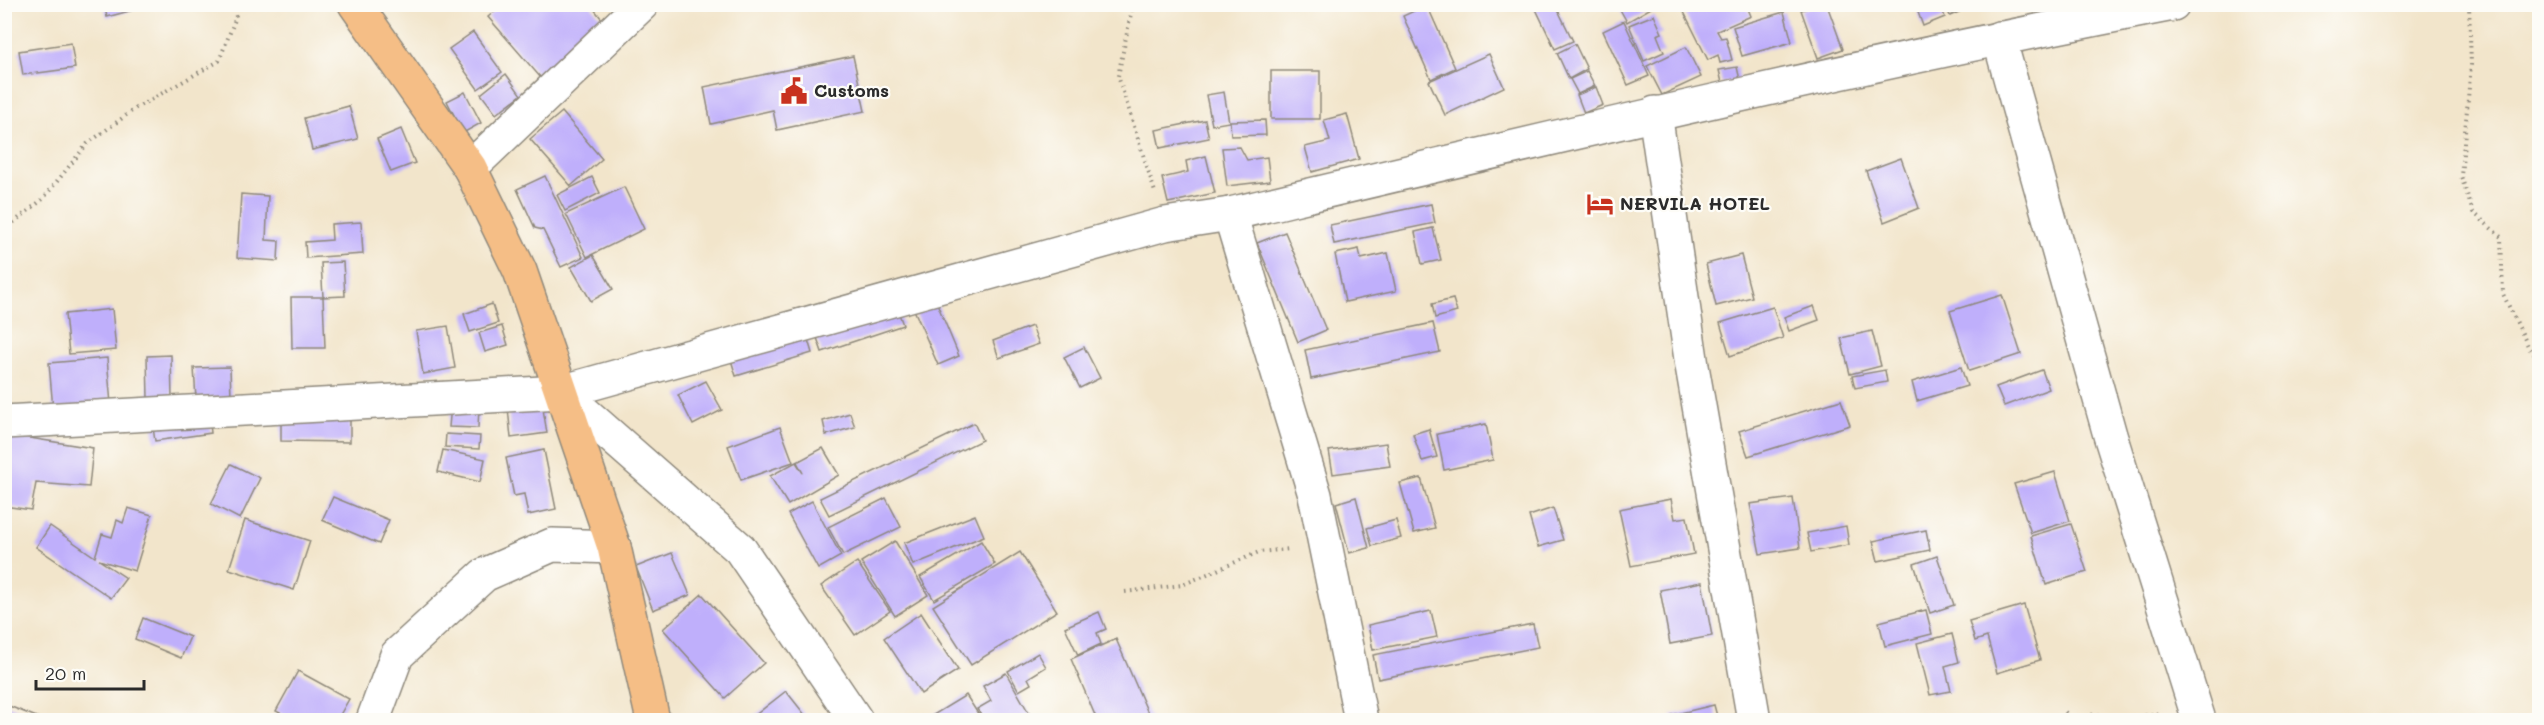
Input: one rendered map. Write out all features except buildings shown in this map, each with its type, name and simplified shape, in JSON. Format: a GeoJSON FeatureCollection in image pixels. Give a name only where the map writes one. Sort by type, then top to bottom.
{"type":"FeatureCollection","features":[{"type":"Feature","properties":{"kind":"highway"},"geometry":{"type":"LineString","coordinates":[[355,4],[470,168],[520,271],[614,548],[653,720]]}},
{"type":"Feature","properties":{"kind":"street"},"geometry":{"type":"LineString","coordinates":[[470,168],[642,4]]}},
{"type":"Feature","properties":{"kind":"street"},"geometry":{"type":"LineString","coordinates":[[4,422],[561,392],[1165,224],[1230,214],[1654,113],[1999,38],[2173,4]]}},
{"type":"Feature","properties":{"kind":"street"},"geometry":{"type":"LineString","coordinates":[[1999,38],[2110,435],[2197,714]]}},
{"type":"Feature","properties":{"kind":"street"},"geometry":{"type":"LineString","coordinates":[[1654,113],[1692,366],[1754,720]]}},
{"type":"Feature","properties":{"kind":"street"},"geometry":{"type":"LineString","coordinates":[[1230,214],[1315,495],[1361,720]]}},
{"type":"Feature","properties":{"kind":"street"},"geometry":{"type":"LineString","coordinates":[[561,392],[740,549],[856,720]]}},
{"type":"Feature","properties":{"kind":"street"},"geometry":{"type":"LineString","coordinates":[[373,720],[397,655],[484,575],[552,545],[614,548]]}},
{"type":"Feature","properties":{"kind":"path"},"geometry":{"type":"LineString","coordinates":[[4,231],[43,199],[87,144],[136,108],[219,61],[236,17],[234,4]]}},
{"type":"Feature","properties":{"kind":"path"},"geometry":{"type":"LineString","coordinates":[[1133,4],[1118,76],[1165,224]]}},
{"type":"Feature","properties":{"kind":"path"},"geometry":{"type":"LineString","coordinates":[[2469,4],[2471,65],[2461,176],[2472,212],[2501,237],[2503,294],[2529,348],[2540,361]]}},
{"type":"Feature","properties":{"kind":"path"},"geometry":{"type":"LineString","coordinates":[[1125,592],[1182,585],[1259,552],[1324,546]]}},
{"type":"Feature","properties":{"kind":"path"},"geometry":{"type":"LineString","coordinates":[[2065,712],[2074,720]]}},
{"type":"Feature","properties":{"kind":"path"},"geometry":{"type":"LineString","coordinates":[[2081,720],[2094,714],[2119,719],[2197,714]]}},
{"type":"Feature","properties":{"kind":"place","name":"Customs"},"geometry":{"type":"Point","coordinates":[794,91]}},
{"type":"Feature","properties":{"kind":"place","name":"NERVILA HOTEL"},"geometry":{"type":"Point","coordinates":[1600,204]}}]}
